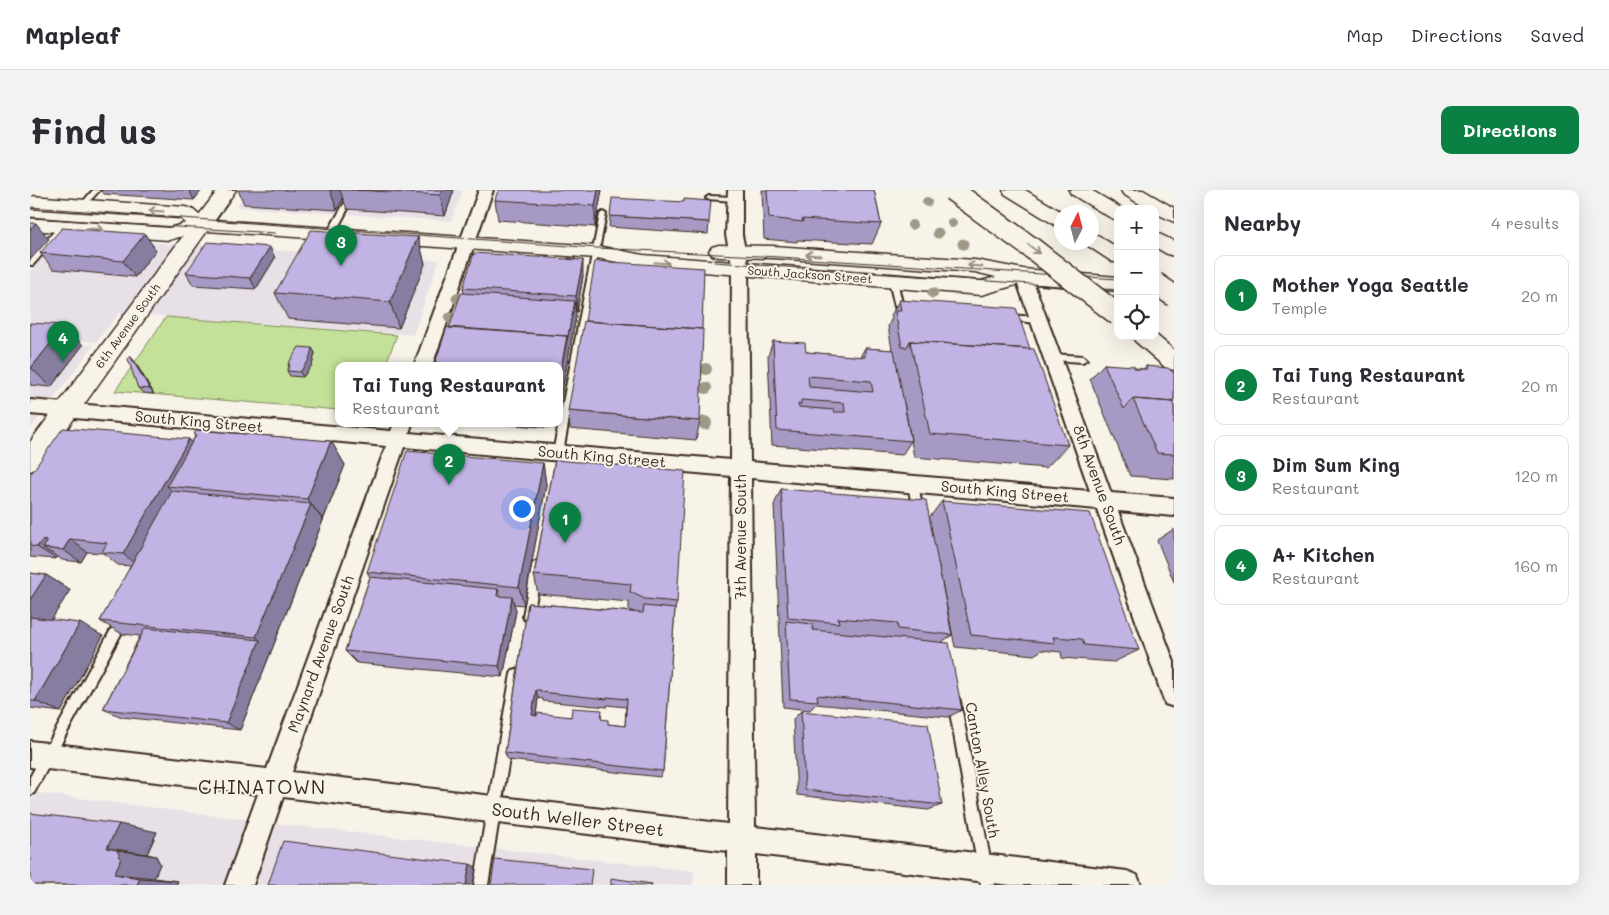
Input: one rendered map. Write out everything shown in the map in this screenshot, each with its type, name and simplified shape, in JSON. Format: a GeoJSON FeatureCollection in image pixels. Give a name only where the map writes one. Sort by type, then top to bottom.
{"type":"FeatureCollection","features":[{"type":"Feature","properties":{"kind":"main road","name":"6th Avenue South"},"geometry":{"type":"LineString","coordinates":[[30,461],[227,190]]}},
{"type":"Feature","properties":{"kind":"main road"},"geometry":{"type":"LineString","coordinates":[[952,190],[1033,248],[1114,312]]}},
{"type":"Feature","properties":{"kind":"main road"},"geometry":{"type":"LineString","coordinates":[[1012,190],[1054,215]]}},
{"type":"Feature","properties":{"kind":"main road"},"geometry":{"type":"LineString","coordinates":[[1078,190],[1114,212]]}},
{"type":"Feature","properties":{"kind":"main road"},"geometry":{"type":"LineString","coordinates":[[1130,190],[1174,216]]}},
{"type":"Feature","properties":{"kind":"main road","name":"South Jackson Street"},"geometry":{"type":"LineString","coordinates":[[30,202],[185,213],[201,224]]}},
{"type":"Feature","properties":{"kind":"main road","name":"South Jackson Street"},"geometry":{"type":"LineString","coordinates":[[30,224],[169,234],[201,224],[597,252],[643,261],[975,266],[1023,276],[1114,284]]}},
{"type":"Feature","properties":{"kind":"main road"},"geometry":{"type":"LineString","coordinates":[[1159,241],[1174,250]]}},
{"type":"Feature","properties":{"kind":"main road"},"geometry":{"type":"LineString","coordinates":[[1099,245],[1114,254]]}},
{"type":"Feature","properties":{"kind":"main road","name":"South Jackson Street"},"geometry":{"type":"LineString","coordinates":[[738,261],[893,281],[981,288],[1023,276]]}},
{"type":"Feature","properties":{"kind":"main road"},"geometry":{"type":"LineString","coordinates":[[1159,286],[1174,288]]}},
{"type":"Feature","properties":{"kind":"main road"},"geometry":{"type":"LineString","coordinates":[[1159,287],[1174,296]]}},
{"type":"Feature","properties":{"kind":"main road"},"geometry":{"type":"LineString","coordinates":[[1149,340],[1174,362]]}},
{"type":"Feature","properties":{"kind":"street"},"geometry":{"type":"LineString","coordinates":[[424,362],[486,190]]}},
{"type":"Feature","properties":{"kind":"street","name":"7th Avenue South"},"geometry":{"type":"LineString","coordinates":[[734,195],[734,235],[738,261],[742,885]]}},
{"type":"Feature","properties":{"kind":"street","name":"8th Avenue South"},"geometry":{"type":"LineString","coordinates":[[1023,276],[1174,694]]}},
{"type":"Feature","properties":{"kind":"street","name":"South King Street"},"geometry":{"type":"LineString","coordinates":[[30,407],[225,428],[400,431],[556,462],[740,469],[1174,506]]}},
{"type":"Feature","properties":{"kind":"street","name":"Maynard Avenue South"},"geometry":{"type":"LineString","coordinates":[[239,885],[400,431]]}},
{"type":"Feature","properties":{"kind":"street","name":"South Weller Street"},"geometry":{"type":"LineString","coordinates":[[39,755],[742,839],[986,877],[1127,885]]}},
{"type":"Feature","properties":{"kind":"lane"},"geometry":{"type":"LineString","coordinates":[[82,206],[96,190]]}},
{"type":"Feature","properties":{"kind":"lane"},"geometry":{"type":"LineString","coordinates":[[331,233],[355,190]]}},
{"type":"Feature","properties":{"kind":"lane"},"geometry":{"type":"LineString","coordinates":[[709,198],[734,195]]}},
{"type":"Feature","properties":{"kind":"lane"},"geometry":{"type":"LineString","coordinates":[[563,423],[590,271],[597,252],[603,214]]}},
{"type":"Feature","properties":{"kind":"lane"},"geometry":{"type":"LineString","coordinates":[[30,263],[63,226]]}},
{"type":"Feature","properties":{"kind":"lane"},"geometry":{"type":"LineString","coordinates":[[893,281],[900,311]]}},
{"type":"Feature","properties":{"kind":"lane"},"geometry":{"type":"LineString","coordinates":[[1002,318],[1039,320]]}},
{"type":"Feature","properties":{"kind":"lane"},"geometry":{"type":"LineString","coordinates":[[1052,357],[1083,359]]}},
{"type":"Feature","properties":{"kind":"lane"},"geometry":{"type":"LineString","coordinates":[[556,462],[562,427]]}},
{"type":"Feature","properties":{"kind":"lane"},"geometry":{"type":"LineString","coordinates":[[913,484],[920,521]]}},
{"type":"Feature","properties":{"kind":"lane"},"geometry":{"type":"LineString","coordinates":[[527,624],[535,605],[539,556]]}},
{"type":"Feature","properties":{"kind":"lane"},"geometry":{"type":"LineString","coordinates":[[30,789],[39,755],[129,607]]}},
{"type":"Feature","properties":{"kind":"lane"},"geometry":{"type":"LineString","coordinates":[[481,885],[520,661]]}},
{"type":"Feature","properties":{"kind":"lane","name":"Canton Alley South"},"geometry":{"type":"LineString","coordinates":[[952,692],[986,877]]}},
{"type":"Feature","properties":{"kind":"shaded area"},"geometry":{"type":"Polygon","coordinates":[[[248,190],[463,190],[451,221],[236,207],[248,190]]]}},
{"type":"Feature","properties":{"kind":"shaded area"},"geometry":{"type":"Polygon","coordinates":[[[61,237],[439,260],[413,335],[120,313],[96,342],[30,336],[30,271],[61,237]]]}},
{"type":"Feature","properties":{"kind":"shaded area"},"geometry":{"type":"Polygon","coordinates":[[[30,340],[94,345],[30,430],[30,340]]]}},
{"type":"Feature","properties":{"kind":"shaded area"},"geometry":{"type":"Polygon","coordinates":[[[30,792],[289,825],[694,871],[693,885],[30,885],[30,792]]]}},
{"type":"Feature","properties":{"kind":"green space"},"geometry":{"type":"Polygon","coordinates":[[[166,317],[397,335],[387,362],[335,362],[335,410],[115,391],[166,317]]]}},
{"type":"Feature","properties":{"kind":"building"},"geometry":{"type":"Polygon","coordinates":[[[357,190],[442,190],[440,195],[357,190]]]}},
{"type":"Feature","properties":{"kind":"building"},"geometry":{"type":"Polygon","coordinates":[[[498,190],[598,190],[595,206],[495,200],[498,190]]]}},
{"type":"Feature","properties":{"kind":"building"},"geometry":{"type":"Polygon","coordinates":[[[767,190],[874,190],[881,224],[802,219],[803,222],[769,218],[767,190]]]}},
{"type":"Feature","properties":{"kind":"building"},"geometry":{"type":"Polygon","coordinates":[[[612,198],[684,202],[684,199],[711,201],[709,222],[610,216],[612,198]]]}},
{"type":"Feature","properties":{"kind":"building"},"geometry":{"type":"Polygon","coordinates":[[[30,223],[36,223],[30,229],[30,223]]]}},
{"type":"Feature","properties":{"kind":"building"},"geometry":{"type":"Polygon","coordinates":[[[62,228],[145,234],[123,261],[40,253],[62,228]]]}},
{"type":"Feature","properties":{"kind":"building"},"geometry":{"type":"Polygon","coordinates":[[[311,230],[418,237],[390,302],[275,293],[311,230]]]}},
{"type":"Feature","properties":{"kind":"building"},"geometry":{"type":"Polygon","coordinates":[[[207,242],[270,247],[250,278],[186,273],[207,242]]]}},
{"type":"Feature","properties":{"kind":"building"},"geometry":{"type":"Polygon","coordinates":[[[474,253],[583,260],[576,296],[463,288],[474,253]]]}},
{"type":"Feature","properties":{"kind":"building"},"geometry":{"type":"Polygon","coordinates":[[[595,261],[704,268],[702,329],[585,321],[595,261]]]}},
{"type":"Feature","properties":{"kind":"building"},"geometry":{"type":"Polygon","coordinates":[[[461,293],[575,301],[567,340],[567,336],[449,328],[461,293]]]}},
{"type":"Feature","properties":{"kind":"building"},"geometry":{"type":"Polygon","coordinates":[[[899,300],[1016,308],[1030,349],[910,341],[907,347],[902,347],[895,311],[901,311],[899,300]]]}},
{"type":"Feature","properties":{"kind":"building"},"geometry":{"type":"Polygon","coordinates":[[[584,321],[703,329],[700,421],[568,411],[584,321]]]}},
{"type":"Feature","properties":{"kind":"building"},"geometry":{"type":"Polygon","coordinates":[[[30,323],[65,325],[31,368],[30,368],[30,323]]]}},
{"type":"Feature","properties":{"kind":"building"},"geometry":{"type":"Polygon","coordinates":[[[447,327],[567,336],[562,362],[435,362],[447,327]]]}},
{"type":"Feature","properties":{"kind":"building"},"geometry":{"type":"Polygon","coordinates":[[[773,341],[805,343],[806,352],[865,357],[865,348],[894,350],[911,441],[777,430],[773,341]],[[808,376],[809,387],[873,392],[871,381],[808,376]],[[801,400],[801,404],[798,404],[799,407],[845,412],[844,403],[801,400]]]}},
{"type":"Feature","properties":{"kind":"building"},"geometry":{"type":"Polygon","coordinates":[[[910,341],[1034,349],[1068,445],[930,434],[910,341]]]}},
{"type":"Feature","properties":{"kind":"building"},"geometry":{"type":"Polygon","coordinates":[[[299,347],[312,348],[309,360],[300,372],[287,371],[290,365],[288,364],[299,347]]]}},
{"type":"Feature","properties":{"kind":"building"},"geometry":{"type":"Polygon","coordinates":[[[130,356],[150,389],[138,388],[128,359],[130,356]]]}},
{"type":"Feature","properties":{"kind":"building"},"geometry":{"type":"Polygon","coordinates":[[[1104,364],[1134,366],[1135,369],[1147,369],[1146,366],[1168,368],[1174,373],[1174,402],[1133,399],[1124,409],[1104,364]]]}},
{"type":"Feature","properties":{"kind":"building"},"geometry":{"type":"Polygon","coordinates":[[[1133,399],[1174,402],[1174,454],[1157,453],[1133,399]]]}},
{"type":"Feature","properties":{"kind":"building"},"geometry":{"type":"Polygon","coordinates":[[[63,428],[189,439],[123,554],[102,552],[107,543],[70,539],[63,550],[43,548],[48,541],[42,540],[37,547],[30,546],[30,475],[63,428]]]}},
{"type":"Feature","properties":{"kind":"building"},"geometry":{"type":"Polygon","coordinates":[[[196,430],[331,441],[307,499],[167,486],[196,435],[194,435],[196,430]]]}},
{"type":"Feature","properties":{"kind":"building"},"geometry":{"type":"Polygon","coordinates":[[[407,451],[543,463],[519,587],[367,572],[407,451]]]}},
{"type":"Feature","properties":{"kind":"building"},"geometry":{"type":"Polygon","coordinates":[[[555,460],[685,471],[677,602],[645,599],[630,592],[631,584],[534,575],[555,460]]]}},
{"type":"Feature","properties":{"kind":"building"},"geometry":{"type":"Polygon","coordinates":[[[781,489],[926,500],[952,635],[898,629],[897,623],[838,618],[839,623],[788,618],[781,489]]]}},
{"type":"Feature","properties":{"kind":"building"},"geometry":{"type":"Polygon","coordinates":[[[172,491],[311,504],[256,637],[100,621],[172,491]]]}},
{"type":"Feature","properties":{"kind":"building"},"geometry":{"type":"Polygon","coordinates":[[[942,501],[1090,513],[1139,650],[1084,645],[1082,639],[1053,637],[1055,643],[971,635],[942,501]]]}},
{"type":"Feature","properties":{"kind":"building"},"geometry":{"type":"Polygon","coordinates":[[[30,573],[46,575],[30,600],[30,573]]]}},
{"type":"Feature","properties":{"kind":"building"},"geometry":{"type":"Polygon","coordinates":[[[370,577],[498,589],[497,596],[512,597],[499,666],[345,651],[370,577]]]}},
{"type":"Feature","properties":{"kind":"building"},"geometry":{"type":"Polygon","coordinates":[[[528,603],[643,613],[644,606],[675,609],[663,771],[505,753],[528,603]],[[536,690],[532,715],[537,716],[537,713],[571,717],[572,708],[602,710],[601,719],[608,720],[608,724],[625,726],[627,699],[607,697],[607,699],[541,692],[541,690],[536,690]]]}},
{"type":"Feature","properties":{"kind":"building"},"geometry":{"type":"Polygon","coordinates":[[[30,617],[80,623],[35,701],[30,701],[30,617]]]}},
{"type":"Feature","properties":{"kind":"building"},"geometry":{"type":"Polygon","coordinates":[[[786,621],[812,624],[813,630],[949,643],[962,710],[817,695],[818,701],[790,699],[786,621]]]}},
{"type":"Feature","properties":{"kind":"building"},"geometry":{"type":"Polygon","coordinates":[[[145,628],[260,640],[226,723],[103,709],[145,628]]]}},
{"type":"Feature","properties":{"kind":"building"},"geometry":{"type":"Polygon","coordinates":[[[801,711],[928,724],[942,805],[805,790],[801,711]]]}},
{"type":"Feature","properties":{"kind":"building"},"geometry":{"type":"Polygon","coordinates":[[[30,813],[119,824],[107,848],[117,850],[121,859],[114,874],[140,878],[137,885],[30,885],[30,813]]]}},
{"type":"Feature","properties":{"kind":"building"},"geometry":{"type":"Polygon","coordinates":[[[283,841],[470,864],[466,885],[268,885],[283,841]]]}},
{"type":"Feature","properties":{"kind":"building"},"geometry":{"type":"Polygon","coordinates":[[[495,859],[592,869],[590,885],[491,885],[495,859]]]}},
{"type":"Feature","properties":{"kind":"building"},"geometry":{"type":"Polygon","coordinates":[[[611,878],[652,884],[652,885],[611,885],[611,878]]]}},
{"type":"Feature","properties":{"kind":"tram line"},"geometry":{"type":"LineString","coordinates":[[30,207],[597,248],[779,257],[1114,279]]}},
{"type":"Feature","properties":{"kind":"tram line"},"geometry":{"type":"LineString","coordinates":[[30,218],[275,233]]}},
{"type":"Feature","properties":{"kind":"tram line"},"geometry":{"type":"LineString","coordinates":[[714,262],[1114,290]]}},
{"type":"Feature","properties":{"kind":"tram line"},"geometry":{"type":"LineString","coordinates":[[1159,281],[1174,283]]}},
{"type":"Feature","properties":{"kind":"tram line"},"geometry":{"type":"LineString","coordinates":[[1159,292],[1174,294]]}},
{"type":"Feature","properties":{"kind":"place","name":"Dim Sum King"},"geometry":{"type":"Point","coordinates":[341,266]}},
{"type":"Feature","properties":{"kind":"place","name":"A+ Kitchen"},"geometry":{"type":"Point","coordinates":[63,362]}},
{"type":"Feature","properties":{"kind":"place","name":"Tai Tung Restaurant"},"geometry":{"type":"Point","coordinates":[449,485]}},
{"type":"Feature","properties":{"kind":"place","name":"Mother Yoga Seattle"},"geometry":{"type":"Point","coordinates":[565,543]}},
{"type":"Feature","properties":{"kind":"district","name":"CHINATOWN"},"geometry":{"type":"Point","coordinates":[262,787]}}]}
